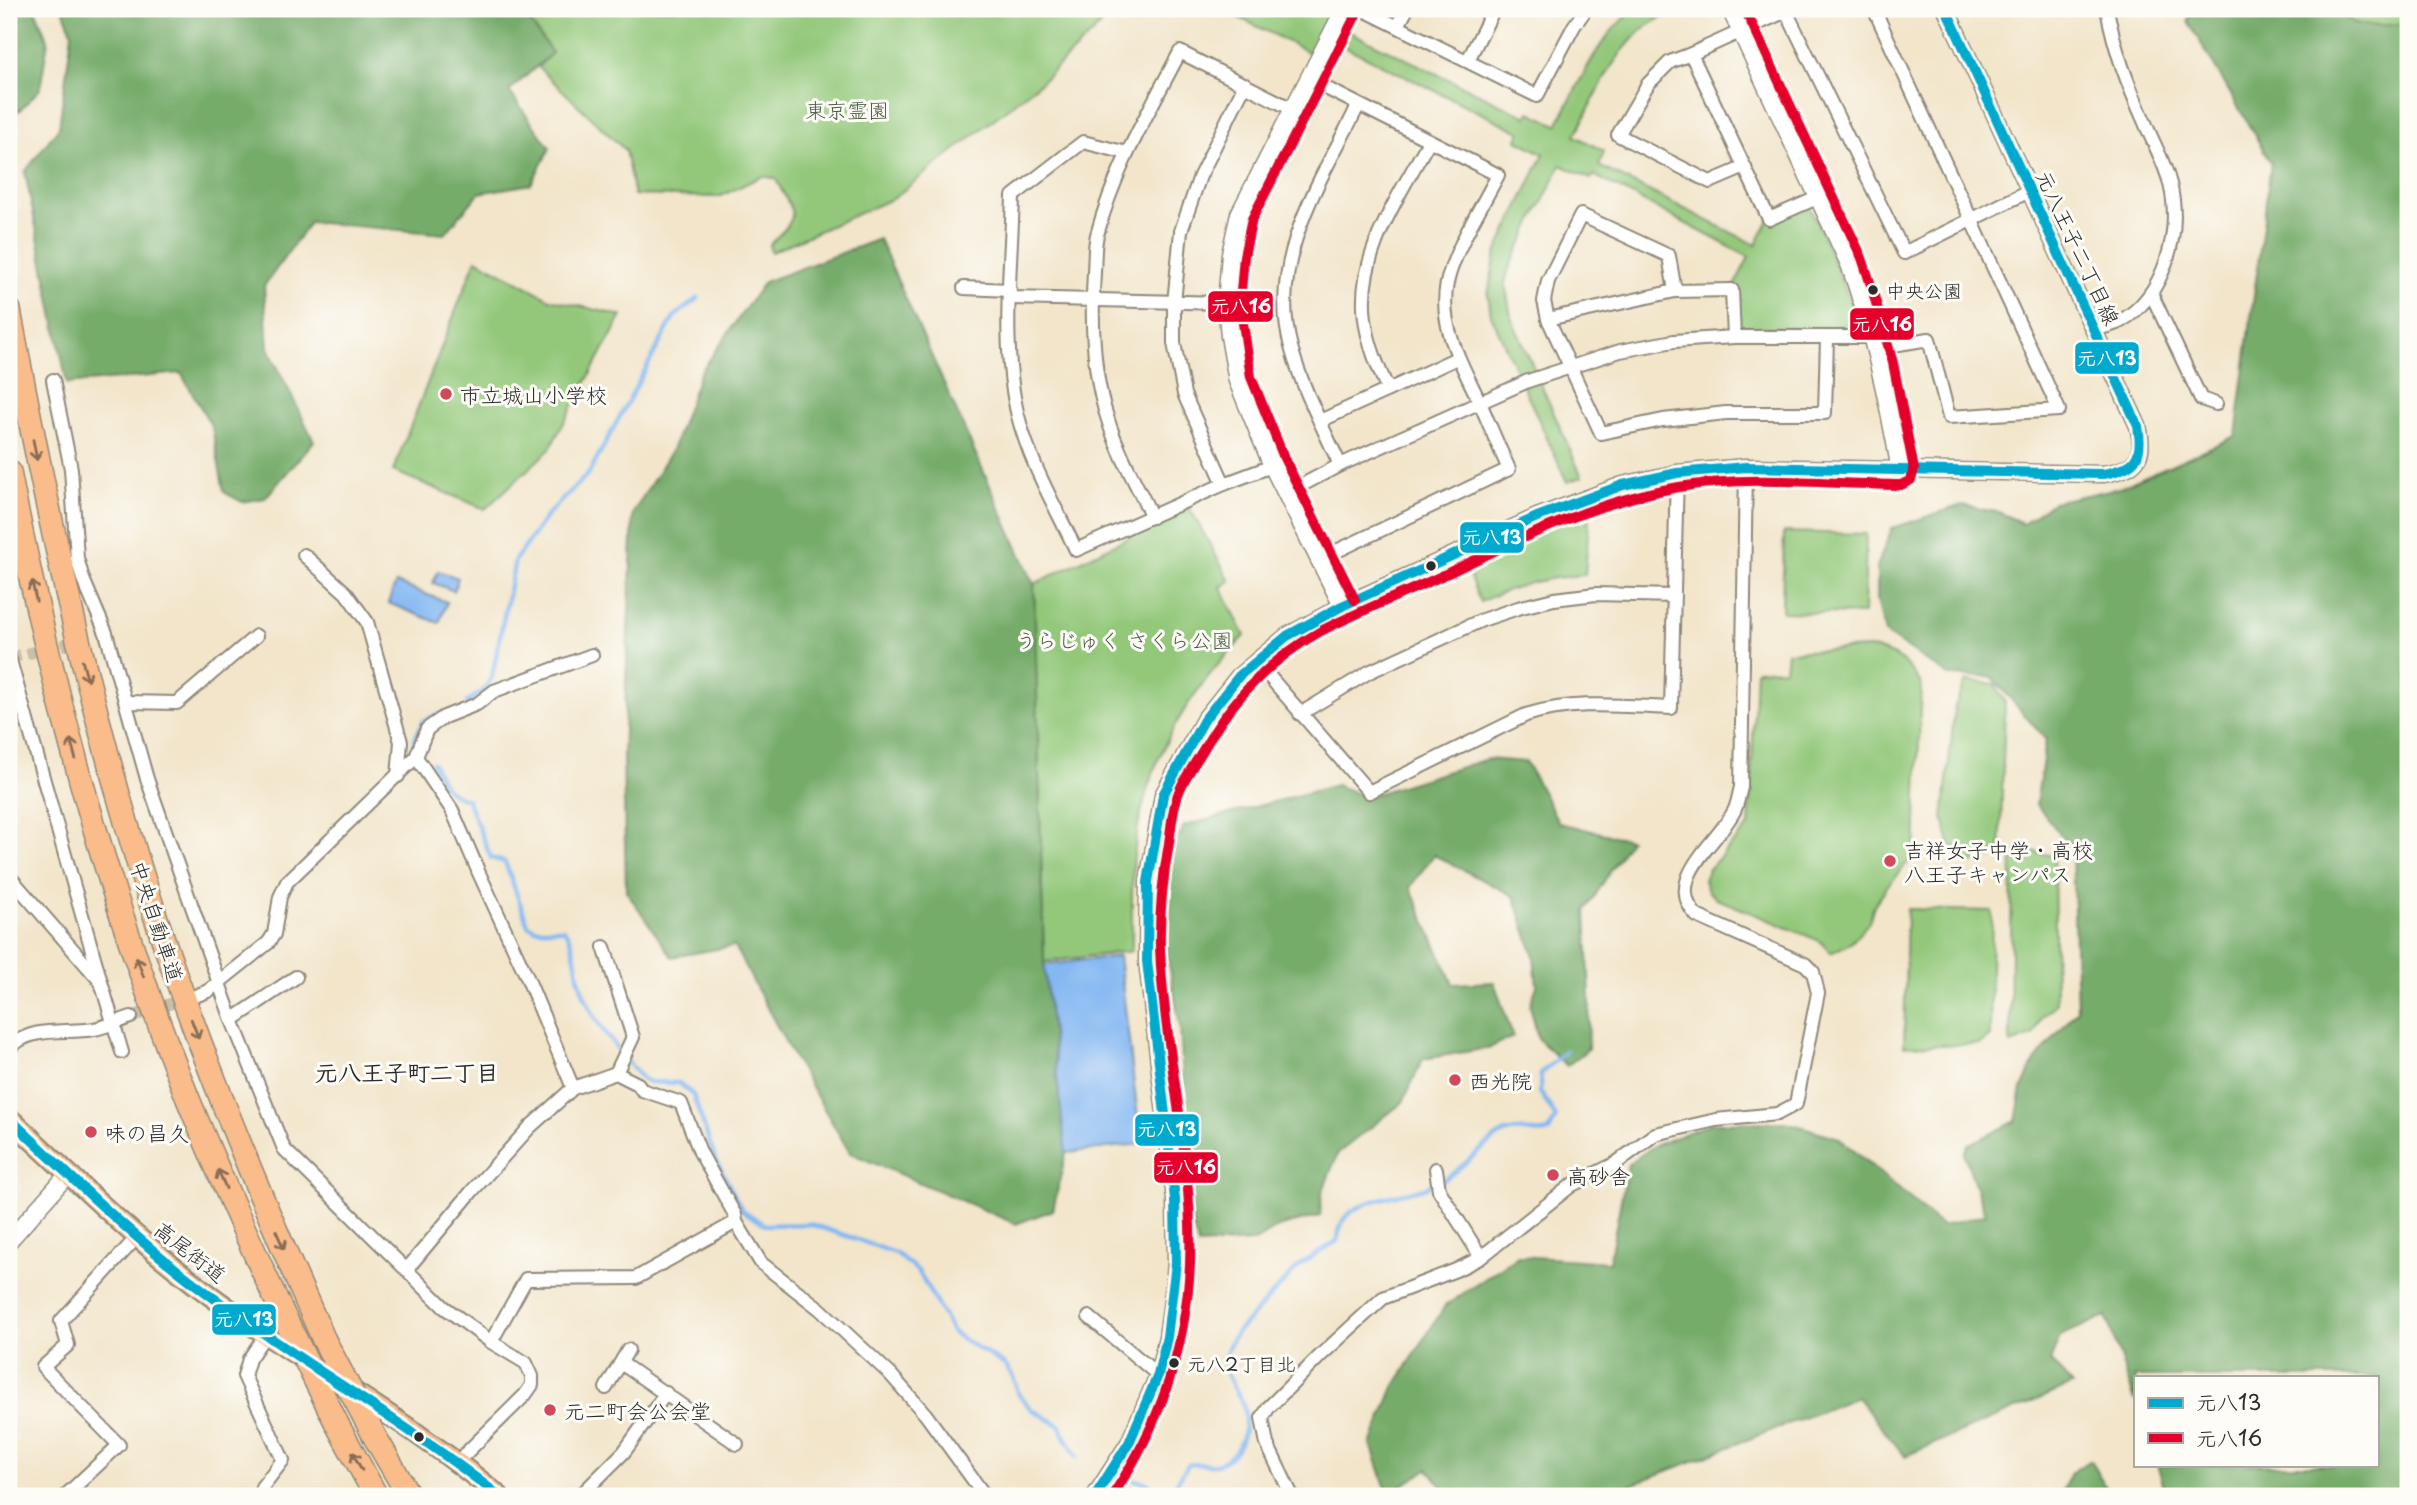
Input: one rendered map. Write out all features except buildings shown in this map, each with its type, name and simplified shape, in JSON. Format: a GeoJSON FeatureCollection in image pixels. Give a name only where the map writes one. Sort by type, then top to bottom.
{"type":"FeatureCollection","features":[{"type":"Feature","properties":{"kind":"highway","name":"中央自動車道"},"geometry":{"type":"LineString","coordinates":[[9,310],[41,481],[80,650],[122,809],[180,989],[254,1181],[324,1340],[409,1496]]}},
{"type":"Feature","properties":{"kind":"highway","name":"中央自動車道"},"geometry":{"type":"LineString","coordinates":[[9,472],[48,658],[94,823],[138,961],[188,1098],[280,1308],[376,1496]]}},
{"type":"Feature","properties":{"kind":"main road","name":"高尾街道"},"geometry":{"type":"LineString","coordinates":[[9,1118],[67,1175],[196,1285],[266,1334],[395,1417],[457,1461],[499,1496]]}},
{"type":"Feature","properties":{"kind":"street"},"geometry":{"type":"LineString","coordinates":[[1342,606],[1272,466],[1237,380],[1226,303],[1230,254],[1239,214],[1344,9]]}},
{"type":"Feature","properties":{"kind":"street"},"geometry":{"type":"LineString","coordinates":[[1362,9],[1537,96],[1574,26],[1586,9]]}},
{"type":"Feature","properties":{"kind":"street"},"geometry":{"type":"LineString","coordinates":[[1398,26],[1407,9]]}},
{"type":"Feature","properties":{"kind":"street"},"geometry":{"type":"LineString","coordinates":[[1468,60],[1494,9]]}},
{"type":"Feature","properties":{"kind":"street"},"geometry":{"type":"LineString","coordinates":[[1730,9],[1849,264],[1874,342],[1900,471]]}},
{"type":"Feature","properties":{"kind":"street"},"geometry":{"type":"LineString","coordinates":[[1287,493],[1340,465],[1528,381],[1620,351],[1674,341],[1734,337],[1827,338],[1874,342],[1929,339],[1950,417],[2059,410],[1874,9]]}},
{"type":"Feature","properties":{"kind":"street","name":"元八王子二丁目線"},"geometry":{"type":"LineString","coordinates":[[1095,1496],[1129,1443],[1158,1375],[1167,1337],[1176,1263],[1175,1199],[1147,961],[1148,882],[1163,795],[1204,720],[1239,676],[1287,636],[1342,606],[1537,517],[1623,485],[1677,473],[1746,467],[2103,474],[2124,471],[2137,460],[2143,444],[2138,426],[2096,329],[1946,9]]}},
{"type":"Feature","properties":{"kind":"street"},"geometry":{"type":"LineString","coordinates":[[2096,329],[2120,321],[2151,293],[2168,255],[2173,203],[2171,185],[2161,156],[2120,67],[2108,9]]}},
{"type":"Feature","properties":{"kind":"street"},"geometry":{"type":"LineString","coordinates":[[1745,167],[1710,182],[1618,135],[1648,84],[1670,62],[1789,10],[1904,253],[2029,191]]}},
{"type":"Feature","properties":{"kind":"street"},"geometry":{"type":"LineString","coordinates":[[1152,517],[1108,420],[1097,376],[1093,329],[1096,239],[1108,201],[1127,153],[1180,52],[1293,109]]}},
{"type":"Feature","properties":{"kind":"street"},"geometry":{"type":"LineString","coordinates":[[1691,54],[1769,219],[1817,198]]}},
{"type":"Feature","properties":{"kind":"street"},"geometry":{"type":"LineString","coordinates":[[1308,79],[1498,176],[1461,249],[1448,279],[1444,299],[1448,327],[1457,358],[1509,469],[1320,559]]}},
{"type":"Feature","properties":{"kind":"street"},"geometry":{"type":"LineString","coordinates":[[1224,484],[1184,394],[1174,343],[1174,303],[1181,231],[1200,176],[1245,84]]}},
{"type":"Feature","properties":{"kind":"street"},"geometry":{"type":"LineString","coordinates":[[1340,465],[1296,365],[1285,317],[1286,278],[1293,244],[1306,209],[1359,106]]}},
{"type":"Feature","properties":{"kind":"street"},"geometry":{"type":"LineString","coordinates":[[1388,390],[1373,355],[1364,318],[1365,279],[1382,229],[1429,141]]}},
{"type":"Feature","properties":{"kind":"street"},"geometry":{"type":"LineString","coordinates":[[1127,153],[1083,142],[1013,196],[1012,376],[1018,416],[1031,456],[1076,550],[1224,484],[1272,466]]}},
{"type":"Feature","properties":{"kind":"street"},"geometry":{"type":"LineString","coordinates":[[1675,291],[1669,256],[1581,215],[1548,281],[1544,301],[1548,319],[1601,433],[1663,420],[1726,413],[1825,413],[1827,338]]}},
{"type":"Feature","properties":{"kind":"street"},"geometry":{"type":"LineString","coordinates":[[964,288],[1093,300],[1226,303]]}},
{"type":"Feature","properties":{"kind":"street"},"geometry":{"type":"LineString","coordinates":[[1548,319],[1675,291],[1732,290],[1734,337]]}},
{"type":"Feature","properties":{"kind":"street"},"geometry":{"type":"LineString","coordinates":[[2151,293],[2201,399],[2216,404]]}},
{"type":"Feature","properties":{"kind":"street"},"geometry":{"type":"LineString","coordinates":[[1320,421],[1457,358]]}},
{"type":"Feature","properties":{"kind":"street"},"geometry":{"type":"LineString","coordinates":[[53,380],[71,469],[77,558],[83,579],[126,702],[147,779],[232,1020],[284,1149],[444,1307],[491,1342],[526,1363],[532,1376],[532,1385],[525,1395],[457,1461]]}},
{"type":"Feature","properties":{"kind":"street"},"geometry":{"type":"LineString","coordinates":[[1292,1496],[1267,1444],[1262,1418],[1269,1407],[1383,1298],[1456,1270],[1481,1257],[1572,1185],[1615,1164],[1655,1134],[1716,1120],[1777,1114],[1796,1104],[1818,993],[1813,971],[1805,964],[1697,916],[1689,907],[1684,892],[1689,876],[1702,855],[1735,810],[1741,787],[1746,467]]}},
{"type":"Feature","properties":{"kind":"street"},"geometry":{"type":"LineString","coordinates":[[1256,661],[1369,792],[1526,715],[1550,708],[1578,704],[1671,708],[1677,473]]}},
{"type":"Feature","properties":{"kind":"street"},"geometry":{"type":"LineString","coordinates":[[304,555],[346,593],[367,622],[401,742],[398,776]]}},
{"type":"Feature","properties":{"kind":"street"},"geometry":{"type":"LineString","coordinates":[[1300,714],[1369,671],[1482,620],[1518,608],[1555,599],[1597,594],[1674,596]]}},
{"type":"Feature","properties":{"kind":"street"},"geometry":{"type":"LineString","coordinates":[[126,702],[177,703],[256,636]]}},
{"type":"Feature","properties":{"kind":"street"},"geometry":{"type":"LineString","coordinates":[[195,996],[208,991],[268,943],[274,934],[280,897],[287,882],[416,757],[427,729],[444,717],[477,705],[494,691],[592,655]]}},
{"type":"Feature","properties":{"kind":"street"},"geometry":{"type":"LineString","coordinates":[[9,658],[122,1052]]}},
{"type":"Feature","properties":{"kind":"street"},"geometry":{"type":"LineString","coordinates":[[416,757],[452,810],[527,977],[573,1088]]}},
{"type":"Feature","properties":{"kind":"street"},"geometry":{"type":"LineString","coordinates":[[9,876],[101,982]]}},
{"type":"Feature","properties":{"kind":"street"},"geometry":{"type":"LineString","coordinates":[[407,1269],[530,1127],[573,1088],[618,1068],[633,1037],[604,947]]}},
{"type":"Feature","properties":{"kind":"street"},"geometry":{"type":"LineString","coordinates":[[232,1020],[296,977]]}},
{"type":"Feature","properties":{"kind":"street"},"geometry":{"type":"LineString","coordinates":[[9,1048],[17,1040],[34,1033],[95,1029],[131,1017]]}},
{"type":"Feature","properties":{"kind":"street"},"geometry":{"type":"LineString","coordinates":[[618,1068],[642,1090],[681,1103],[700,1152],[735,1214],[736,1222],[761,1263],[820,1309],[891,1376],[926,1415],[985,1496]]}},
{"type":"Feature","properties":{"kind":"street"},"geometry":{"type":"LineString","coordinates":[[9,1241],[67,1175]]}},
{"type":"Feature","properties":{"kind":"street"},"geometry":{"type":"LineString","coordinates":[[1437,1177],[1481,1257]]}},
{"type":"Feature","properties":{"kind":"street"},"geometry":{"type":"LineString","coordinates":[[491,1342],[526,1279],[636,1278],[736,1222]]}},
{"type":"Feature","properties":{"kind":"street"},"geometry":{"type":"LineString","coordinates":[[65,1496],[118,1445],[43,1367],[68,1345],[61,1321],[137,1237]]}},
{"type":"Feature","properties":{"kind":"street"},"geometry":{"type":"LineString","coordinates":[[1089,1317],[1158,1375]]}},
{"type":"Feature","properties":{"kind":"street"},"geometry":{"type":"LineString","coordinates":[[259,1496],[262,1487],[283,1460],[244,1376],[249,1359],[266,1334]]}},
{"type":"Feature","properties":{"kind":"street"},"geometry":{"type":"LineString","coordinates":[[606,1388],[628,1350]]}},
{"type":"Feature","properties":{"kind":"street"},"geometry":{"type":"LineString","coordinates":[[621,1363],[737,1444]]}},
{"type":"Feature","properties":{"kind":"street"},"geometry":{"type":"LineString","coordinates":[[580,1496],[624,1452],[666,1393]]}},
{"type":"Feature","properties":{"kind":"green space"},"geometry":{"type":"Polygon","coordinates":[[[9,9],[35,9],[48,41],[40,89],[19,111],[9,110],[9,9]]]}},
{"type":"Feature","properties":{"kind":"green space"},"geometry":{"type":"Polygon","coordinates":[[[63,9],[525,9],[524,13],[552,53],[509,91],[550,148],[531,184],[479,193],[445,234],[310,222],[264,286],[268,348],[314,441],[265,498],[242,502],[224,492],[212,427],[181,373],[67,384],[25,172],[59,127],[72,33],[63,9]]]}},
{"type":"Feature","properties":{"kind":"green space","name":"東京霊園"},"geometry":{"type":"Polygon","coordinates":[[[525,9],[1113,9],[1096,30],[1041,82],[894,198],[771,252],[769,245],[787,227],[792,215],[776,179],[762,176],[719,197],[634,195],[625,150],[538,67],[552,53],[524,13],[525,9]]]}},
{"type":"Feature","properties":{"kind":"green space"},"geometry":{"type":"Polygon","coordinates":[[[1222,9],[1330,9],[1332,13],[1312,54],[1222,9]]]}},
{"type":"Feature","properties":{"kind":"green space"},"geometry":{"type":"Polygon","coordinates":[[[1637,9],[1685,9],[1650,24],[1626,47],[1606,75],[1575,136],[1604,151],[1599,166],[1756,245],[1769,219],[1808,201],[1854,310],[1843,329],[1734,327],[1732,290],[1749,257],[1594,175],[1591,179],[1561,165],[1509,268],[1505,283],[1511,317],[1582,477],[1567,482],[1491,315],[1488,294],[1496,253],[1544,154],[1517,140],[1520,132],[1337,43],[1344,29],[1527,117],[1530,112],[1557,125],[1601,45],[1624,19],[1637,9]]]}},
{"type":"Feature","properties":{"kind":"green space"},"geometry":{"type":"Polygon","coordinates":[[[2190,9],[2337,9],[2343,17],[2360,25],[2408,23],[2408,1496],[2140,1496],[2164,1486],[2157,1466],[2378,1466],[2378,1376],[2134,1376],[2134,1398],[2106,1316],[2060,1336],[2050,1361],[2072,1385],[1905,1456],[1857,1397],[1631,1485],[1632,1496],[1443,1496],[1444,1489],[1428,1469],[1388,1495],[1371,1444],[1394,1387],[1445,1306],[1518,1256],[1609,1262],[1628,1164],[1654,1146],[1711,1123],[1786,1122],[1839,1138],[1942,1226],[1985,1214],[1964,1153],[1968,1145],[2016,1121],[2022,1088],[2035,1061],[2077,1010],[2072,849],[2036,804],[2046,740],[1992,677],[1949,676],[1885,633],[1877,600],[1877,567],[1892,528],[1962,505],[2001,513],[2023,524],[2053,502],[2119,488],[2236,436],[2271,163],[2188,21],[2190,9]]]}},
{"type":"Feature","properties":{"kind":"green space"},"geometry":{"type":"Polygon","coordinates":[[[2337,9],[2408,9],[2408,23],[2360,25],[2343,17],[2337,9]]]}},
{"type":"Feature","properties":{"kind":"green space"},"geometry":{"type":"Polygon","coordinates":[[[879,239],[1034,584],[1044,962],[1066,1153],[1053,1210],[1016,1224],[850,1153],[793,1056],[734,946],[672,957],[626,891],[623,755],[633,513],[673,448],[700,373],[764,282],[879,239]]]}},
{"type":"Feature","properties":{"kind":"green space"},"geometry":{"type":"Polygon","coordinates":[[[476,259],[550,299],[622,316],[549,450],[485,509],[393,471],[476,259]]]}},
{"type":"Feature","properties":{"kind":"green space","name":"うらじゅく さくら公園"},"geometry":{"type":"Polygon","coordinates":[[[1189,507],[1230,581],[1221,587],[1245,636],[1223,659],[1185,709],[1170,735],[1146,792],[1134,855],[1132,951],[1044,962],[1034,584],[1189,507]]]}},
{"type":"Feature","properties":{"kind":"green space"},"geometry":{"type":"Polygon","coordinates":[[[1590,507],[1585,575],[1531,583],[1480,602],[1463,560],[1590,507]]]}},
{"type":"Feature","properties":{"kind":"green space"},"geometry":{"type":"Polygon","coordinates":[[[1784,532],[1866,534],[1864,614],[1782,612],[1784,532]]]}},
{"type":"Feature","properties":{"kind":"green space"},"geometry":{"type":"Polygon","coordinates":[[[1870,648],[1900,660],[1921,683],[1915,854],[1888,885],[1873,908],[1869,922],[1852,942],[1831,953],[1820,941],[1717,899],[1708,891],[1704,880],[1708,870],[1749,826],[1756,670],[1785,669],[1787,652],[1870,648]]]}},
{"type":"Feature","properties":{"kind":"green space"},"geometry":{"type":"Polygon","coordinates":[[[1966,681],[1995,684],[2005,702],[2000,855],[1969,863],[1950,844],[1943,818],[1955,706],[1966,681]]]}},
{"type":"Feature","properties":{"kind":"green space"},"geometry":{"type":"Polygon","coordinates":[[[1487,759],[1526,762],[1559,823],[1630,840],[1586,910],[1590,997],[1588,1049],[1567,1066],[1538,1039],[1530,1005],[1537,986],[1534,956],[1514,896],[1434,855],[1410,887],[1453,984],[1494,982],[1513,1037],[1489,1048],[1423,1059],[1403,1102],[1338,1153],[1322,1193],[1320,1216],[1281,1226],[1253,1242],[1198,1245],[1191,1219],[1180,1026],[1165,942],[1169,861],[1184,826],[1336,785],[1366,797],[1487,759]]]}},
{"type":"Feature","properties":{"kind":"green space"},"geometry":{"type":"Polygon","coordinates":[[[2012,851],[2031,851],[2054,856],[2056,1004],[2042,1017],[2033,1036],[2010,1044],[2012,851]]]}},
{"type":"Feature","properties":{"kind":"green space"},"geometry":{"type":"Polygon","coordinates":[[[1907,909],[1992,911],[1990,1036],[1980,1044],[1904,1046],[1907,909]]]}},
{"type":"Feature","properties":{"kind":"green space"},"geometry":{"type":"Polygon","coordinates":[[[2090,1460],[2114,1496],[2060,1496],[2071,1473],[2090,1460]]]}},
{"type":"Feature","properties":{"kind":"water"},"geometry":{"type":"Polygon","coordinates":[[[438,571],[458,578],[454,591],[433,583],[438,571]]]}},
{"type":"Feature","properties":{"kind":"water"},"geometry":{"type":"Polygon","coordinates":[[[396,583],[447,602],[439,623],[388,603],[396,583]]]}},
{"type":"Feature","properties":{"kind":"water"},"geometry":{"type":"Polygon","coordinates":[[[1119,956],[1141,1144],[1066,1153],[1044,965],[1119,956]]]}},
{"type":"Feature","properties":{"kind":"waterway"},"geometry":{"type":"LineString","coordinates":[[467,702],[484,690],[492,677],[515,560],[548,514],[589,473],[674,317],[698,298]]}},
{"type":"Feature","properties":{"kind":"waterway"},"geometry":{"type":"LineString","coordinates":[[414,741],[423,721],[439,714]]}},
{"type":"Feature","properties":{"kind":"waterway"},"geometry":{"type":"LineString","coordinates":[[433,763],[441,781],[449,790],[467,799],[491,858],[505,862],[528,925],[535,929],[563,929],[567,934],[584,994],[597,1020],[614,1044],[642,1079],[650,1082],[679,1083],[693,1095],[715,1158],[742,1210],[765,1225],[810,1224],[897,1254],[919,1272],[953,1333],[1005,1365],[1013,1377],[1019,1395],[1031,1409],[1059,1425],[1077,1457]]}},
{"type":"Feature","properties":{"kind":"waterway"},"geometry":{"type":"LineString","coordinates":[[1170,1493],[1188,1465],[1220,1463],[1233,1454],[1241,1440],[1245,1424],[1244,1408],[1227,1374],[1225,1363],[1227,1351],[1236,1333],[1301,1264],[1337,1241],[1344,1219],[1354,1210],[1376,1200],[1435,1184],[1453,1173],[1492,1140],[1507,1132],[1549,1131],[1556,1117],[1540,1092],[1541,1073],[1566,1051]]}},
{"type":"Feature","properties":{"kind":"waterway"},"geometry":{"type":"LineString","coordinates":[[1133,1480],[1144,1482],[1174,1496]]}},
{"type":"Feature","properties":{"kind":"tunnel"},"geometry":{"type":"LineString","coordinates":[[9,658],[83,640]]}},
{"type":"Feature","properties":{"kind":"tunnel"},"geometry":{"type":"LineString","coordinates":[[131,1017],[187,998]]}},
{"type":"Feature","properties":{"kind":"transit line","name":"元八16"},"geometry":{"type":"LineString","coordinates":[[1112,1496],[1129,1470],[1156,1414],[1167,1386],[1183,1326],[1190,1264],[1188,1185],[1163,987],[1161,908],[1178,794],[1189,772],[1229,711],[1271,666],[1321,631],[1531,534],[1618,501],[1706,483],[1790,481],[1901,485],[1911,480],[1914,469],[1893,363],[1862,258],[1745,9]]}},
{"type":"Feature","properties":{"kind":"transit line","name":"元八13"},"geometry":{"type":"LineString","coordinates":[[1095,1496],[1129,1443],[1158,1375],[1167,1337],[1176,1263],[1175,1199],[1147,961],[1148,882],[1163,795],[1204,720],[1239,676],[1287,636],[1342,606],[1537,517],[1623,485],[1677,473],[1746,467],[2103,474],[2123,469],[2135,460],[2140,447],[2138,426],[1946,9]]}},
{"type":"Feature","properties":{"kind":"transit line","name":"元八16"},"geometry":{"type":"LineString","coordinates":[[1355,600],[1285,460],[1251,377],[1240,303],[1244,256],[1252,219],[1356,15]]}},
{"type":"Feature","properties":{"kind":"transit line","name":"元八13"},"geometry":{"type":"LineString","coordinates":[[9,1118],[123,1225],[195,1284],[270,1338],[424,1441],[499,1496]]}},
{"type":"Feature","properties":{"kind":"place","name":"中央公園"},"geometry":{"type":"Point","coordinates":[1873,290]}},
{"type":"Feature","properties":{"kind":"place","name":"市立城山小学校"},"geometry":{"type":"Point","coordinates":[446,394]}},
{"type":"Feature","properties":{"kind":"place","name":"吉祥女子中学・高校 八王子キャンパス"},"geometry":{"type":"Point","coordinates":[1890,861]}},
{"type":"Feature","properties":{"kind":"place","name":"西光院"},"geometry":{"type":"Point","coordinates":[1455,1080]}},
{"type":"Feature","properties":{"kind":"place","name":"味の昌久"},"geometry":{"type":"Point","coordinates":[91,1132]}},
{"type":"Feature","properties":{"kind":"place","name":"高砂舎"},"geometry":{"type":"Point","coordinates":[1553,1175]}},
{"type":"Feature","properties":{"kind":"place","name":"元八2丁目北"},"geometry":{"type":"Point","coordinates":[1174,1363]}},
{"type":"Feature","properties":{"kind":"place","name":"元二町会公会堂"},"geometry":{"type":"Point","coordinates":[550,1410]}},
{"type":"Feature","properties":{"kind":"district","name":"元八王子町二丁目"},"geometry":{"type":"Point","coordinates":[407,1071]}}]}
